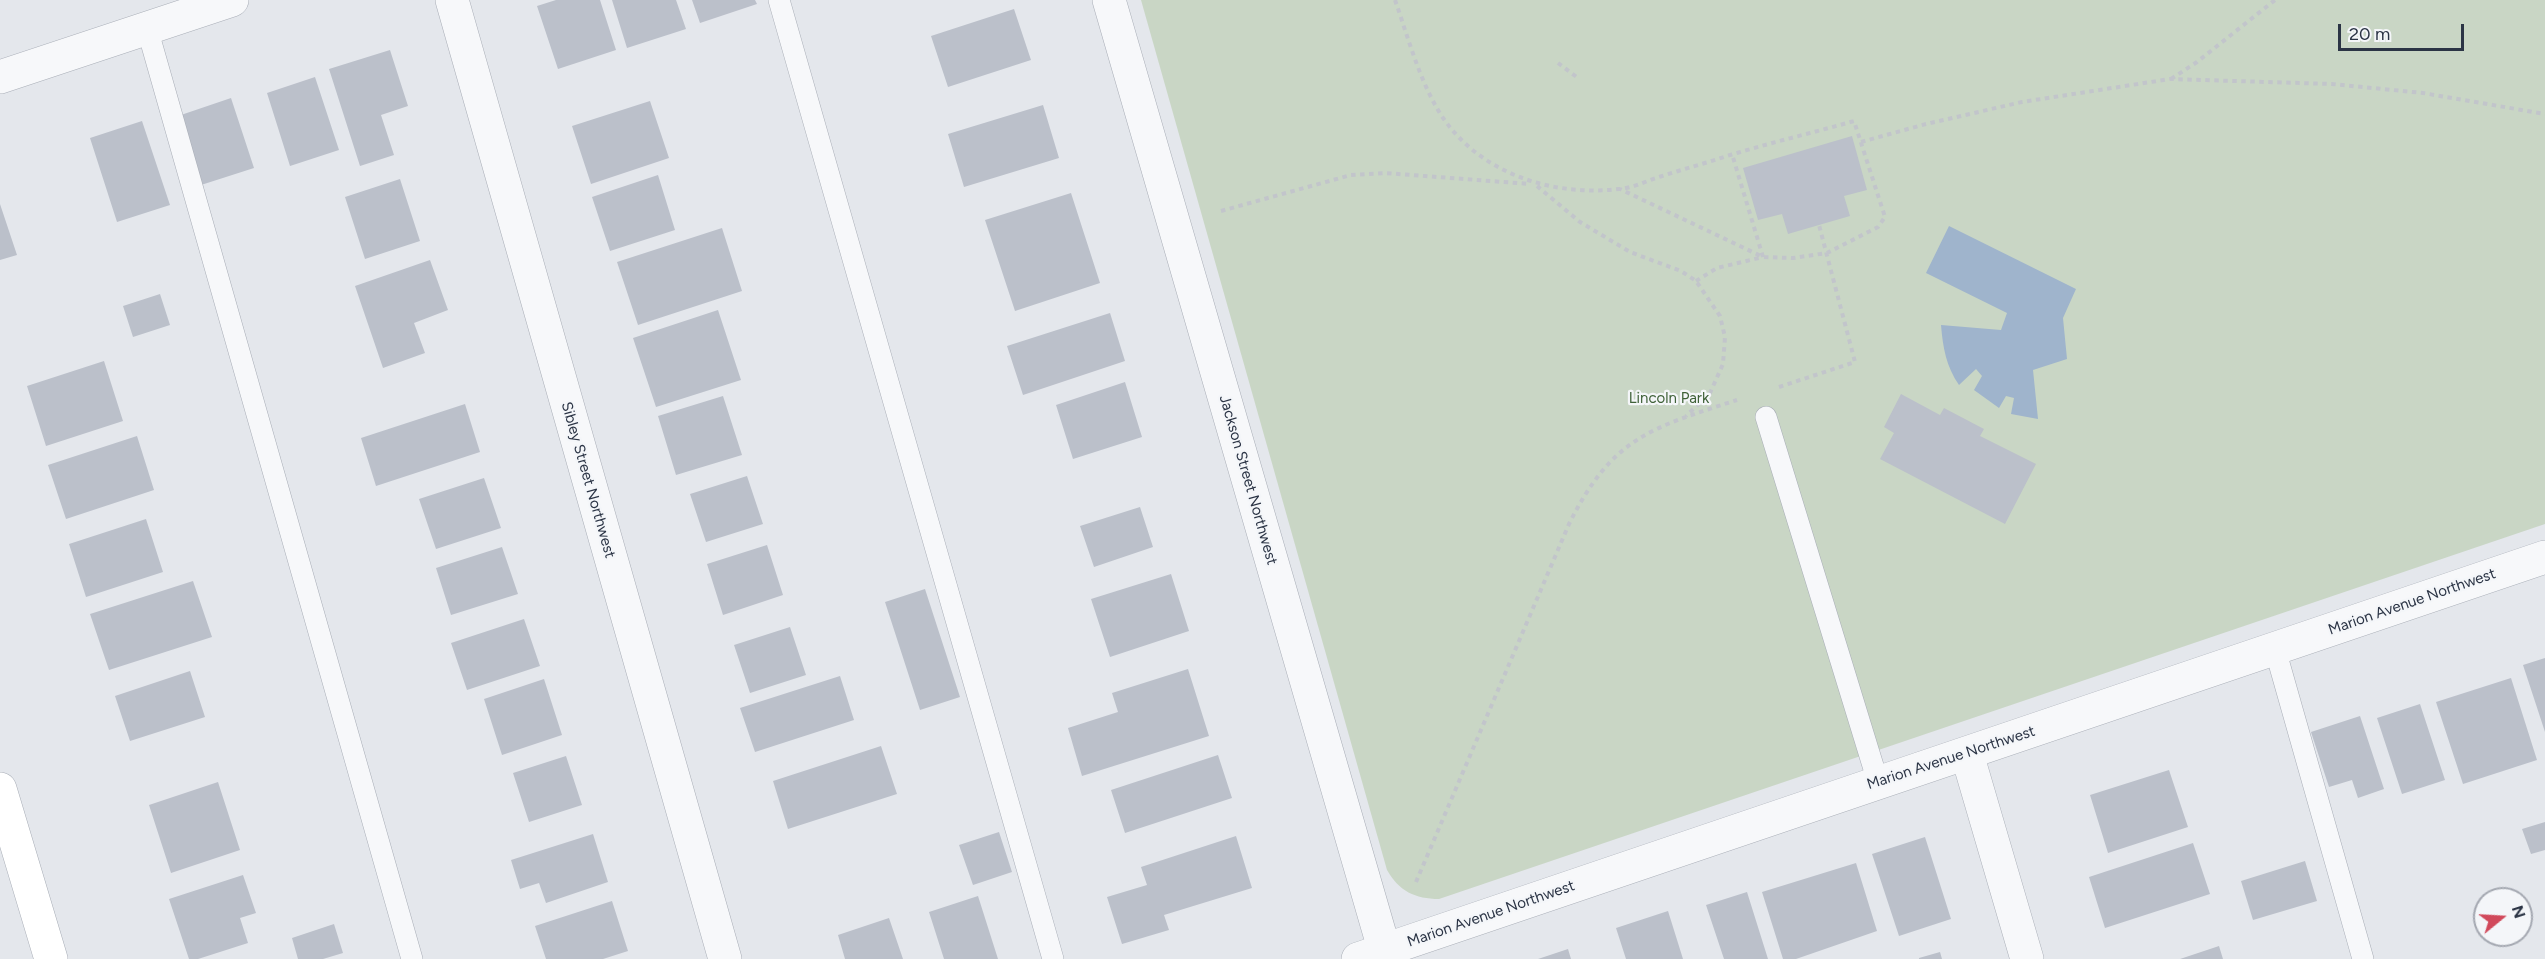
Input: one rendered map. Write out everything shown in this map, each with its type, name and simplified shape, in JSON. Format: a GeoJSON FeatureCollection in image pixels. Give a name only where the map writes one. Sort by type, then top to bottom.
{"type":"FeatureCollection","features":[{"type":"Feature","properties":{"kind":"main road"},"geometry":{"type":"LineString","coordinates":[[0,789],[51,959]]}},
{"type":"Feature","properties":{"kind":"street"},"geometry":{"type":"LineString","coordinates":[[0,77],[232,0]]}},
{"type":"Feature","properties":{"kind":"street","name":"Sibley Street Northwest"},"geometry":{"type":"LineString","coordinates":[[452,0],[725,959]]}},
{"type":"Feature","properties":{"kind":"street","name":"Jackson Street Northwest"},"geometry":{"type":"LineString","coordinates":[[1109,0],[1376,956]]}},
{"type":"Feature","properties":{"kind":"street","name":"Marion Avenue Northwest"},"geometry":{"type":"LineString","coordinates":[[1376,956],[1878,782],[1967,754],[2545,557]]}},
{"type":"Feature","properties":{"kind":"street"},"geometry":{"type":"LineString","coordinates":[[1967,754],[2027,959]]}},
{"type":"Feature","properties":{"kind":"lane"},"geometry":{"type":"LineString","coordinates":[[779,0],[1053,959]]}},
{"type":"Feature","properties":{"kind":"lane"},"geometry":{"type":"LineString","coordinates":[[147,28],[412,959]]}},
{"type":"Feature","properties":{"kind":"lane"},"geometry":{"type":"LineString","coordinates":[[1766,417],[1878,782]]}},
{"type":"Feature","properties":{"kind":"lane"},"geometry":{"type":"LineString","coordinates":[[2275,649],[2363,959]]}},
{"type":"Feature","properties":{"kind":"path"},"geometry":{"type":"LineString","coordinates":[[1395,0],[1424,84],[1439,112],[1460,136],[1485,158],[1509,173],[1535,184],[1580,222],[1630,252],[1681,271],[1696,281],[1720,316],[1725,337],[1724,364],[1710,393],[1684,417]]}},
{"type":"Feature","properties":{"kind":"path"},"geometry":{"type":"LineString","coordinates":[[2170,79],[2197,62],[2275,0]]}},
{"type":"Feature","properties":{"kind":"path"},"geometry":{"type":"LineString","coordinates":[[1558,63],[1578,78]]}},
{"type":"Feature","properties":{"kind":"path"},"geometry":{"type":"LineString","coordinates":[[1861,142],[2022,102],[2170,79],[2344,85],[2423,93],[2545,114]]}},
{"type":"Feature","properties":{"kind":"path"},"geometry":{"type":"LineString","coordinates":[[1221,211],[1352,175],[1385,173],[1535,184],[1582,191],[1620,189],[1732,154],[1854,121],[1885,216],[1878,227],[1827,253],[1793,258],[1763,257],[1717,268],[1696,281]]}},
{"type":"Feature","properties":{"kind":"path"},"geometry":{"type":"LineString","coordinates":[[1732,154],[1763,257]]}},
{"type":"Feature","properties":{"kind":"path"},"geometry":{"type":"LineString","coordinates":[[1620,189],[1763,257]]}},
{"type":"Feature","properties":{"kind":"path"},"geometry":{"type":"LineString","coordinates":[[1769,390],[1855,362],[1819,225]]}},
{"type":"Feature","properties":{"kind":"path"},"geometry":{"type":"LineString","coordinates":[[1416,882],[1587,488],[1628,445],[1656,428],[1748,397]]}},
{"type":"Feature","properties":{"kind":"green space","name":"Lincoln Park"},"geometry":{"type":"Polygon","coordinates":[[[1141,0],[2545,0],[2545,524],[1439,899],[1415,895],[1402,888],[1387,870],[1141,0]]]}},
{"type":"Feature","properties":{"kind":"water"},"geometry":{"type":"Polygon","coordinates":[[[1949,226],[2076,289],[2063,318],[2067,359],[2033,370],[2038,419],[2011,414],[2014,398],[2006,396],[1999,408],[1974,390],[1982,376],[1976,369],[1959,385],[1951,371],[1944,349],[1941,325],[2001,330],[2007,313],[1926,273],[1949,226]]]}},
{"type":"Feature","properties":{"kind":"building"},"geometry":{"type":"Polygon","coordinates":[[[556,0],[600,0],[616,50],[558,69],[537,6],[556,0]]]}},
{"type":"Feature","properties":{"kind":"building"},"geometry":{"type":"Polygon","coordinates":[[[612,0],[676,0],[686,29],[627,48],[612,0]]]}},
{"type":"Feature","properties":{"kind":"building"},"geometry":{"type":"Polygon","coordinates":[[[692,0],[755,0],[757,4],[700,23],[692,0]]]}},
{"type":"Feature","properties":{"kind":"building"},"geometry":{"type":"Polygon","coordinates":[[[1014,9],[1031,60],[948,87],[931,36],[1014,9]]]}},
{"type":"Feature","properties":{"kind":"building"},"geometry":{"type":"Polygon","coordinates":[[[390,50],[408,106],[381,115],[394,155],[360,166],[329,69],[390,50]]]}},
{"type":"Feature","properties":{"kind":"building"},"geometry":{"type":"Polygon","coordinates":[[[315,77],[339,150],[290,166],[267,93],[315,77]]]}},
{"type":"Feature","properties":{"kind":"building"},"geometry":{"type":"Polygon","coordinates":[[[231,98],[254,168],[201,185],[178,116],[231,98]]]}},
{"type":"Feature","properties":{"kind":"building"},"geometry":{"type":"Polygon","coordinates":[[[650,101],[669,158],[591,184],[572,126],[650,101]]]}},
{"type":"Feature","properties":{"kind":"building"},"geometry":{"type":"Polygon","coordinates":[[[1043,105],[1059,158],[964,187],[948,134],[1043,105]]]}},
{"type":"Feature","properties":{"kind":"building"},"geometry":{"type":"Polygon","coordinates":[[[142,121],[170,205],[117,222],[90,138],[142,121]]]}},
{"type":"Feature","properties":{"kind":"building"},"geometry":{"type":"Polygon","coordinates":[[[1852,136],[1867,190],[1844,196],[1850,216],[1788,234],[1782,214],[1758,220],[1743,168],[1852,136]]]}},
{"type":"Feature","properties":{"kind":"building"},"geometry":{"type":"Polygon","coordinates":[[[658,175],[675,230],[610,251],[592,197],[658,175]]]}},
{"type":"Feature","properties":{"kind":"building"},"geometry":{"type":"Polygon","coordinates":[[[400,179],[420,241],[365,259],[345,197],[400,179]]]}},
{"type":"Feature","properties":{"kind":"building"},"geometry":{"type":"Polygon","coordinates":[[[1071,193],[1100,283],[1015,311],[985,220],[1071,193]]]}},
{"type":"Feature","properties":{"kind":"building"},"geometry":{"type":"Polygon","coordinates":[[[0,204],[17,255],[0,260],[0,204]]]}},
{"type":"Feature","properties":{"kind":"building"},"geometry":{"type":"Polygon","coordinates":[[[722,228],[742,291],[638,325],[617,262],[722,228]]]}},
{"type":"Feature","properties":{"kind":"building"},"geometry":{"type":"Polygon","coordinates":[[[430,260],[448,310],[414,323],[425,353],[383,368],[355,286],[430,260]]]}},
{"type":"Feature","properties":{"kind":"building"},"geometry":{"type":"Polygon","coordinates":[[[160,294],[170,325],[133,337],[123,306],[160,294]]]}},
{"type":"Feature","properties":{"kind":"building"},"geometry":{"type":"Polygon","coordinates":[[[718,310],[741,380],[656,407],[633,338],[718,310]]]}},
{"type":"Feature","properties":{"kind":"building"},"geometry":{"type":"Polygon","coordinates":[[[1110,313],[1125,361],[1023,395],[1007,346],[1110,313]]]}},
{"type":"Feature","properties":{"kind":"building"},"geometry":{"type":"Polygon","coordinates":[[[104,361],[123,421],[46,446],[27,386],[104,361]]]}},
{"type":"Feature","properties":{"kind":"building"},"geometry":{"type":"Polygon","coordinates":[[[1125,382],[1142,437],[1073,459],[1056,405],[1125,382]]]}},
{"type":"Feature","properties":{"kind":"building"},"geometry":{"type":"Polygon","coordinates":[[[1901,394],[1940,415],[1944,408],[1984,429],[1980,436],[2036,464],[2005,524],[1880,459],[1894,433],[1884,427],[1901,394]]]}},
{"type":"Feature","properties":{"kind":"building"},"geometry":{"type":"Polygon","coordinates":[[[723,396],[742,455],[676,475],[658,416],[723,396]]]}},
{"type":"Feature","properties":{"kind":"building"},"geometry":{"type":"Polygon","coordinates":[[[465,404],[480,452],[376,486],[361,438],[465,404]]]}},
{"type":"Feature","properties":{"kind":"building"},"geometry":{"type":"Polygon","coordinates":[[[137,436],[154,490],[66,519],[48,465],[137,436]]]}},
{"type":"Feature","properties":{"kind":"building"},"geometry":{"type":"Polygon","coordinates":[[[747,476],[763,524],[706,542],[690,494],[747,476]]]}},
{"type":"Feature","properties":{"kind":"building"},"geometry":{"type":"Polygon","coordinates":[[[484,478],[501,528],[436,549],[419,499],[484,478]]]}},
{"type":"Feature","properties":{"kind":"building"},"geometry":{"type":"Polygon","coordinates":[[[1140,507],[1153,547],[1094,567],[1080,526],[1140,507]]]}},
{"type":"Feature","properties":{"kind":"building"},"geometry":{"type":"Polygon","coordinates":[[[146,519],[163,572],[86,597],[69,544],[146,519]]]}},
{"type":"Feature","properties":{"kind":"building"},"geometry":{"type":"Polygon","coordinates":[[[767,545],[783,595],[723,615],[707,564],[767,545]]]}},
{"type":"Feature","properties":{"kind":"building"},"geometry":{"type":"Polygon","coordinates":[[[502,547],[518,594],[451,615],[436,568],[502,547]]]}},
{"type":"Feature","properties":{"kind":"building"},"geometry":{"type":"Polygon","coordinates":[[[1171,574],[1189,631],[1110,657],[1091,599],[1171,574]]]}},
{"type":"Feature","properties":{"kind":"building"},"geometry":{"type":"Polygon","coordinates":[[[193,581],[212,637],[109,670],[90,614],[193,581]]]}},
{"type":"Feature","properties":{"kind":"building"},"geometry":{"type":"Polygon","coordinates":[[[925,589],[960,697],[920,710],[885,602],[925,589]]]}},
{"type":"Feature","properties":{"kind":"building"},"geometry":{"type":"Polygon","coordinates":[[[524,619],[540,666],[467,690],[451,643],[524,619]]]}},
{"type":"Feature","properties":{"kind":"building"},"geometry":{"type":"Polygon","coordinates":[[[790,627],[806,675],[750,693],[734,645],[790,627]]]}},
{"type":"Feature","properties":{"kind":"building"},"geometry":{"type":"Polygon","coordinates":[[[2545,658],[2545,732],[2523,665],[2545,658]]]}},
{"type":"Feature","properties":{"kind":"building"},"geometry":{"type":"Polygon","coordinates":[[[1188,669],[1209,736],[1082,776],[1068,728],[1118,712],[1112,693],[1188,669]]]}},
{"type":"Feature","properties":{"kind":"building"},"geometry":{"type":"Polygon","coordinates":[[[190,671],[205,717],[130,741],[115,696],[190,671]]]}},
{"type":"Feature","properties":{"kind":"building"},"geometry":{"type":"Polygon","coordinates":[[[840,676],[854,720],[755,752],[740,708],[840,676]]]}},
{"type":"Feature","properties":{"kind":"building"},"geometry":{"type":"Polygon","coordinates":[[[2511,678],[2537,760],[2463,784],[2436,702],[2511,678]]]}},
{"type":"Feature","properties":{"kind":"building"},"geometry":{"type":"Polygon","coordinates":[[[544,679],[562,735],[502,755],[484,699],[544,679]]]}},
{"type":"Feature","properties":{"kind":"building"},"geometry":{"type":"Polygon","coordinates":[[[2420,704],[2445,780],[2402,794],[2377,718],[2420,704]]]}},
{"type":"Feature","properties":{"kind":"building"},"geometry":{"type":"Polygon","coordinates":[[[2360,716],[2384,789],[2358,798],[2352,780],[2329,787],[2311,732],[2360,716]]]}},
{"type":"Feature","properties":{"kind":"building"},"geometry":{"type":"Polygon","coordinates":[[[881,746],[897,794],[788,829],[773,781],[881,746]]]}},
{"type":"Feature","properties":{"kind":"building"},"geometry":{"type":"Polygon","coordinates":[[[1218,755],[1232,798],[1125,833],[1111,790],[1218,755]]]}},
{"type":"Feature","properties":{"kind":"building"},"geometry":{"type":"Polygon","coordinates":[[[566,756],[582,805],[529,822],[513,773],[566,756]]]}},
{"type":"Feature","properties":{"kind":"building"},"geometry":{"type":"Polygon","coordinates":[[[2169,770],[2188,827],[2108,853],[2090,795],[2169,770]]]}},
{"type":"Feature","properties":{"kind":"building"},"geometry":{"type":"Polygon","coordinates":[[[218,782],[240,850],[171,873],[149,805],[218,782]]]}},
{"type":"Feature","properties":{"kind":"building"},"geometry":{"type":"Polygon","coordinates":[[[2545,822],[2545,850],[2531,854],[2522,829],[2545,822]]]}},
{"type":"Feature","properties":{"kind":"building"},"geometry":{"type":"Polygon","coordinates":[[[999,832],[1012,872],[973,885],[959,845],[999,832]]]}},
{"type":"Feature","properties":{"kind":"building"},"geometry":{"type":"Polygon","coordinates":[[[593,834],[608,882],[546,903],[539,883],[520,889],[511,860],[593,834]]]}},
{"type":"Feature","properties":{"kind":"building"},"geometry":{"type":"Polygon","coordinates":[[[1236,836],[1252,888],[1164,915],[1169,930],[1122,944],[1107,897],[1147,885],[1141,867],[1236,836]]]}},
{"type":"Feature","properties":{"kind":"building"},"geometry":{"type":"Polygon","coordinates":[[[1925,837],[1951,919],[1899,936],[1872,854],[1925,837]]]}},
{"type":"Feature","properties":{"kind":"building"},"geometry":{"type":"Polygon","coordinates":[[[2193,843],[2210,894],[2105,928],[2089,877],[2193,843]]]}},
{"type":"Feature","properties":{"kind":"building"},"geometry":{"type":"Polygon","coordinates":[[[2305,861],[2317,901],[2253,920],[2241,881],[2305,861]]]}},
{"type":"Feature","properties":{"kind":"building"},"geometry":{"type":"Polygon","coordinates":[[[1856,863],[1877,931],[1796,959],[1783,959],[1762,892],[1856,863]]]}},
{"type":"Feature","properties":{"kind":"building"},"geometry":{"type":"Polygon","coordinates":[[[243,875],[256,913],[240,918],[248,943],[198,959],[189,959],[169,899],[243,875]]]}},
{"type":"Feature","properties":{"kind":"building"},"geometry":{"type":"Polygon","coordinates":[[[1747,892],[1768,959],[1724,959],[1706,905],[1747,892]]]}},
{"type":"Feature","properties":{"kind":"building"},"geometry":{"type":"Polygon","coordinates":[[[978,896],[998,959],[944,959],[929,912],[978,896]]]}},
{"type":"Feature","properties":{"kind":"building"},"geometry":{"type":"Polygon","coordinates":[[[612,901],[628,951],[603,959],[546,959],[535,926],[612,901]]]}},
{"type":"Feature","properties":{"kind":"building"},"geometry":{"type":"Polygon","coordinates":[[[1668,911],[1683,959],[1626,959],[1616,928],[1668,911]]]}},
{"type":"Feature","properties":{"kind":"building"},"geometry":{"type":"Polygon","coordinates":[[[889,918],[903,959],[845,959],[838,935],[889,918]]]}},
{"type":"Feature","properties":{"kind":"building"},"geometry":{"type":"Polygon","coordinates":[[[334,924],[343,953],[323,959],[298,959],[292,938],[334,924]]]}},
{"type":"Feature","properties":{"kind":"building"},"geometry":{"type":"Polygon","coordinates":[[[2219,946],[2223,959],[2180,959],[2219,946]]]}},
{"type":"Feature","properties":{"kind":"building"},"geometry":{"type":"Polygon","coordinates":[[[1568,949],[1571,959],[1538,959],[1568,949]]]}},
{"type":"Feature","properties":{"kind":"building"},"geometry":{"type":"Polygon","coordinates":[[[1940,952],[1942,959],[1919,959],[1919,958],[1940,952]]]}}]}
